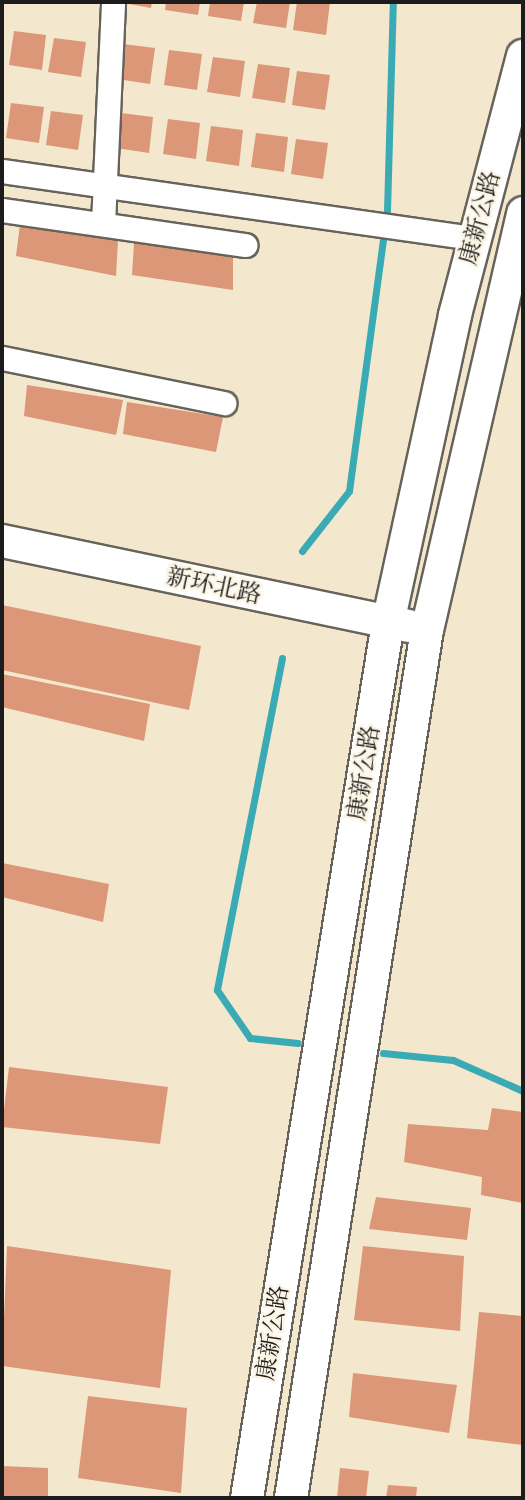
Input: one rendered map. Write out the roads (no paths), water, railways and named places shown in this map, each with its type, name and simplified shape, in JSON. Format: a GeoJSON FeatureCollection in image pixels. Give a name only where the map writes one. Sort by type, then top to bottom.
{"type":"FeatureCollection","features":[{"type":"Feature","properties":{"kind":"main road","name":"康新公路"},"geometry":{"type":"LineString","coordinates":[[247,1498],[388,623],[475,237],[523,56]]}},
{"type":"Feature","properties":{"kind":"main road","name":"康新公路"},"geometry":{"type":"LineString","coordinates":[[291,1498],[427,630],[521,231]]}},
{"type":"Feature","properties":{"kind":"main road","name":"新环北路"},"geometry":{"type":"LineString","coordinates":[[2,541],[427,630]]}},
{"type":"Feature","properties":{"kind":"street"},"geometry":{"type":"LineString","coordinates":[[103,224],[113,2]]}},
{"type":"Feature","properties":{"kind":"street"},"geometry":{"type":"LineString","coordinates":[[2,171],[475,237]]}},
{"type":"Feature","properties":{"kind":"street"},"geometry":{"type":"LineString","coordinates":[[2,210],[246,245]]}},
{"type":"Feature","properties":{"kind":"street"},"geometry":{"type":"LineString","coordinates":[[2,358],[225,403]]}},
{"type":"Feature","properties":{"kind":"waterway"},"geometry":{"type":"LineString","coordinates":[[302,551],[349,491],[387,211],[393,2]]}},
{"type":"Feature","properties":{"kind":"waterway"},"geometry":{"type":"LineString","coordinates":[[282,658],[217,990],[250,1038],[298,1043]]}},
{"type":"Feature","properties":{"kind":"waterway"},"geometry":{"type":"LineString","coordinates":[[383,1053],[453,1060],[523,1091]]}}]}
